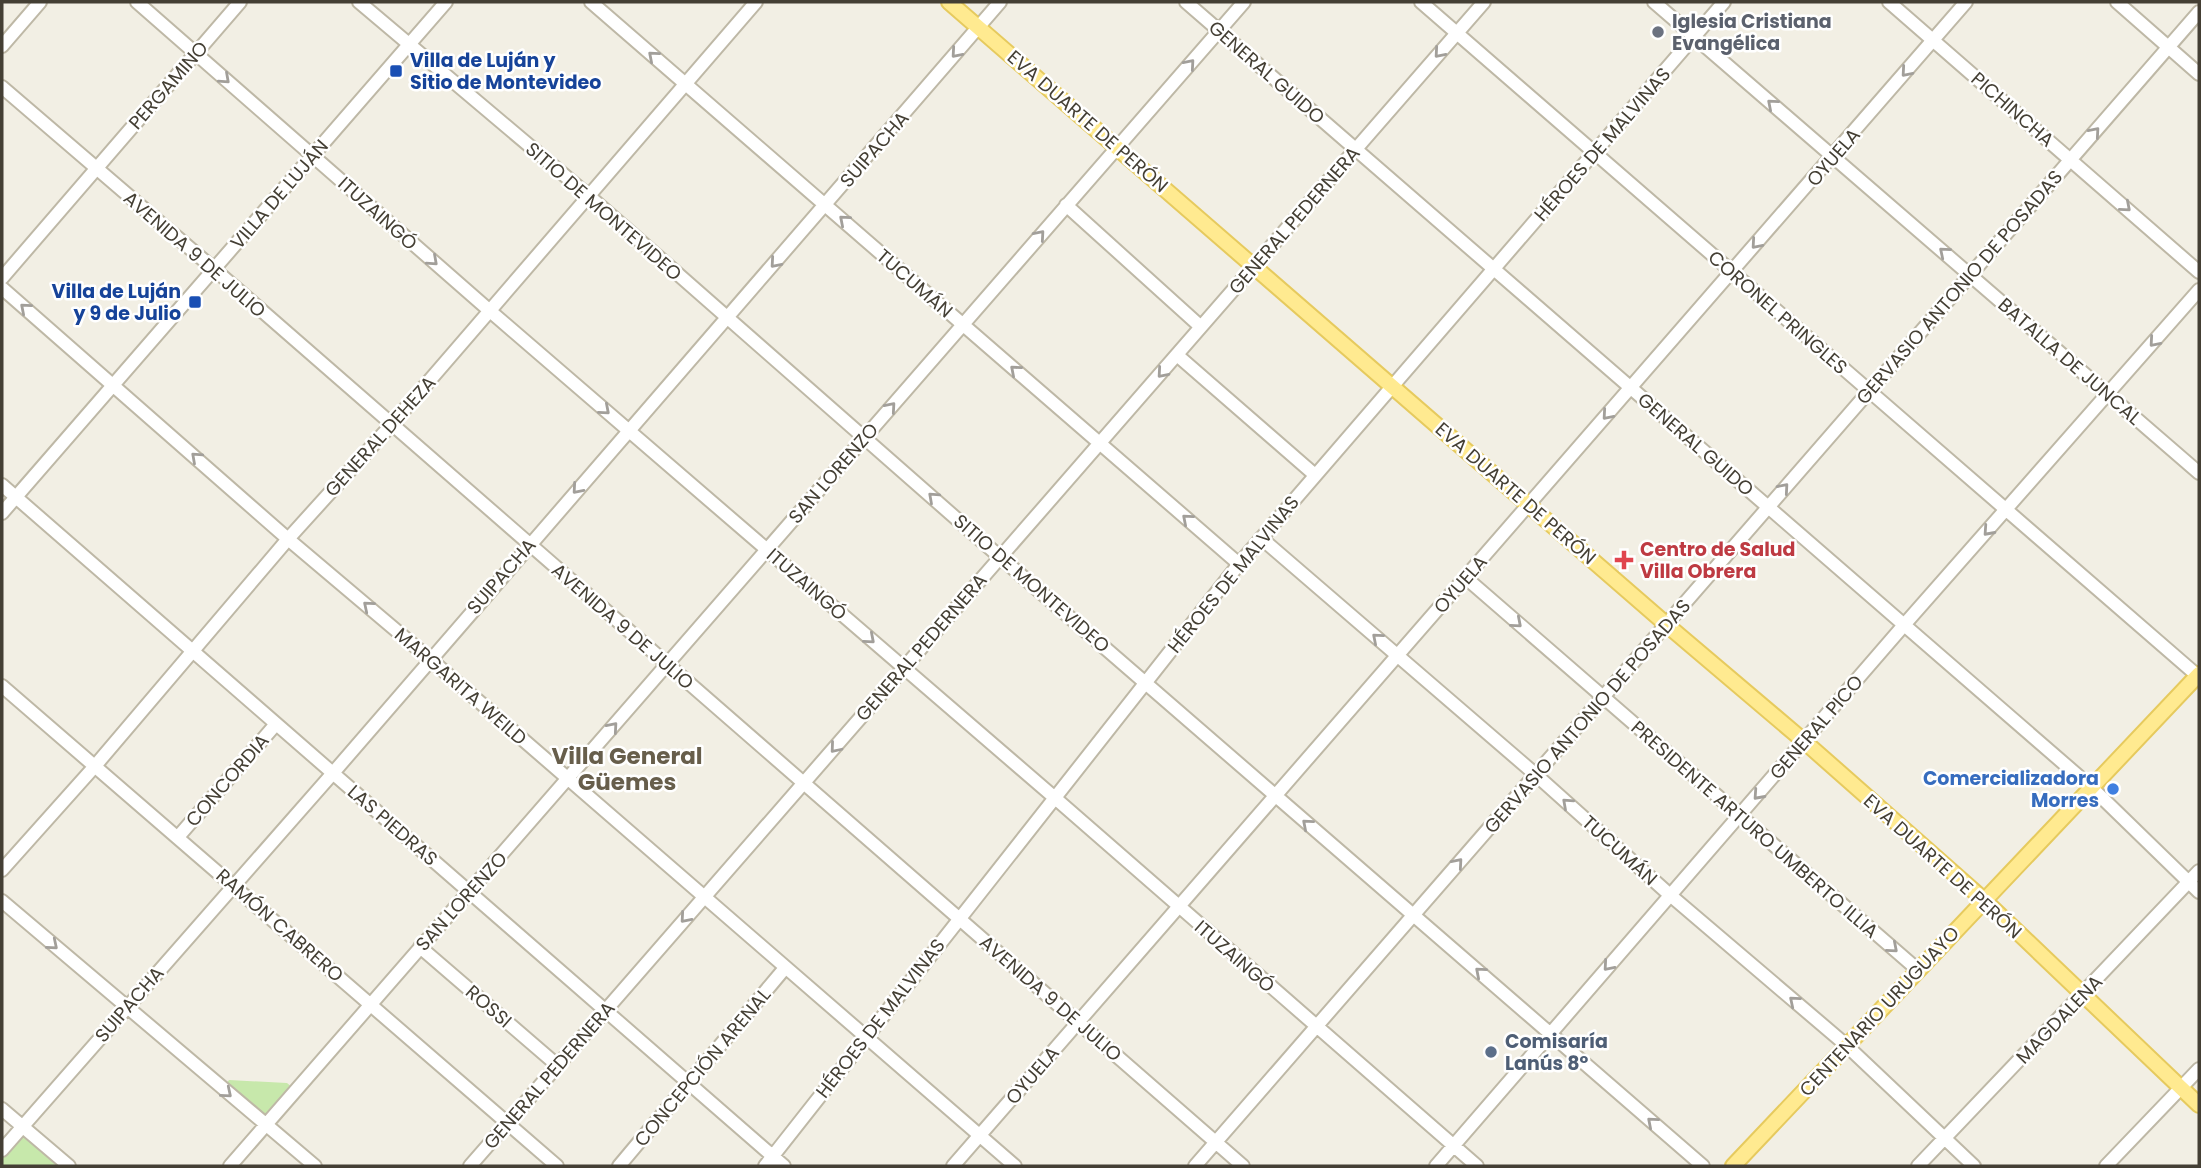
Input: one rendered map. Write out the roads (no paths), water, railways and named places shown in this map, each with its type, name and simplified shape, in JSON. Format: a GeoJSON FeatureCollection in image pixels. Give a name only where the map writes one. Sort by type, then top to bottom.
{"type":"FeatureCollection","features":[{"type":"Feature","properties":{"kind":"main road","name":"EVA DUARTE DE PERÓN"},"geometry":{"type":"LineString","coordinates":[[949,2],[1805,742],[1984,900],[2199,1105]]}},
{"type":"Feature","properties":{"kind":"main road","name":"CENTENARIO URUGUAYO"},"geometry":{"type":"LineString","coordinates":[[1733,1166],[2199,675]]}},
{"type":"Feature","properties":{"kind":"street"},"geometry":{"type":"LineString","coordinates":[[2,46],[40,2]]}},
{"type":"Feature","properties":{"kind":"street","name":"ITUZAINGÓ"},"geometry":{"type":"LineString","coordinates":[[137,2],[489,311],[1055,798],[1477,1166]]}},
{"type":"Feature","properties":{"kind":"street","name":"PERGAMINO"},"geometry":{"type":"LineString","coordinates":[[2,278],[240,2]]}},
{"type":"Feature","properties":{"kind":"street","name":"SITIO DE MONTEVIDEO"},"geometry":{"type":"LineString","coordinates":[[359,2],[589,196],[1274,796],[1703,1166]]}},
{"type":"Feature","properties":{"kind":"street","name":"VILLA DE LUJÁN"},"geometry":{"type":"LineString","coordinates":[[2,513],[446,2]]}},
{"type":"Feature","properties":{"kind":"street","name":"TUCUMÁN"},"geometry":{"type":"LineString","coordinates":[[591,2],[1238,564]]}},
{"type":"Feature","properties":{"kind":"street","name":"GENERAL DEHEZA"},"geometry":{"type":"LineString","coordinates":[[2,870],[756,2]]}},
{"type":"Feature","properties":{"kind":"street","name":"SUIPACHA"},"geometry":{"type":"LineString","coordinates":[[2,1150],[333,773],[1000,2]]}},
{"type":"Feature","properties":{"kind":"street","name":"GENERAL GUIDO"},"geometry":{"type":"LineString","coordinates":[[1186,2],[2091,787],[2199,892]]}},
{"type":"Feature","properties":{"kind":"street","name":"SAN LORENZO"},"geometry":{"type":"LineString","coordinates":[[230,1166],[1244,2]]}},
{"type":"Feature","properties":{"kind":"street","name":"CORONEL PRINGLES"},"geometry":{"type":"LineString","coordinates":[[1421,2],[2199,675]]}},
{"type":"Feature","properties":{"kind":"street","name":"GENERAL PEDERNERA"},"geometry":{"type":"LineString","coordinates":[[470,1166],[1484,2]]}},
{"type":"Feature","properties":{"kind":"street","name":"BATALLA DE JUNCAL"},"geometry":{"type":"LineString","coordinates":[[1654,2],[2199,474]]}},
{"type":"Feature","properties":{"kind":"street","name":"HÉROES DE MALVINAS"},"geometry":{"type":"LineString","coordinates":[[769,1161],[1238,564],[1724,2]]}},
{"type":"Feature","properties":{"kind":"street","name":"PICHINCHA"},"geometry":{"type":"LineString","coordinates":[[1889,2],[2199,272]]}},
{"type":"Feature","properties":{"kind":"street","name":"OYUELA"},"geometry":{"type":"LineString","coordinates":[[953,1166],[1966,2]]}},
{"type":"Feature","properties":{"kind":"street"},"geometry":{"type":"LineString","coordinates":[[2117,2],[2199,74]]}},
{"type":"Feature","properties":{"kind":"street","name":"GERVASIO ANTONIO DE POSADAS"},"geometry":{"type":"LineString","coordinates":[[1195,1166],[2199,12]]}},
{"type":"Feature","properties":{"kind":"street","name":"AVENIDA 9 DE JULIO"},"geometry":{"type":"LineString","coordinates":[[2,87],[1244,1166]]}},
{"type":"Feature","properties":{"kind":"street"},"geometry":{"type":"LineString","coordinates":[[1066,205],[1201,327]]}},
{"type":"Feature","properties":{"kind":"street","name":"MARGARITA WEILD"},"geometry":{"type":"LineString","coordinates":[[2,288],[288,539],[1015,1166]]}},
{"type":"Feature","properties":{"kind":"street","name":"GENERAL PICO"},"geometry":{"type":"LineString","coordinates":[[1436,1166],[1904,625],[2199,290]]}},
{"type":"Feature","properties":{"kind":"street"},"geometry":{"type":"LineString","coordinates":[[1177,355],[1315,475]]}},
{"type":"Feature","properties":{"kind":"street","name":"LAS PIEDRAS"},"geometry":{"type":"LineString","coordinates":[[2,485],[689,1082],[769,1161],[784,1166]]}},
{"type":"Feature","properties":{"kind":"street","name":"TUCUMÁN"},"geometry":{"type":"LineString","coordinates":[[1261,538],[1846,1045],[1974,1166]]}},
{"type":"Feature","properties":{"kind":"street","name":"PRESIDENTE ARTURO UMBERTO ILLIA"},"geometry":{"type":"LineString","coordinates":[[1466,578],[1918,970]]}},
{"type":"Feature","properties":{"kind":"street","name":"RAMÓN CABRERO"},"geometry":{"type":"LineString","coordinates":[[2,686],[557,1166]]}},
{"type":"Feature","properties":{"kind":"street","name":"CONCORDIA"},"geometry":{"type":"LineString","coordinates":[[178,837],[276,724]]}},
{"type":"Feature","properties":{"kind":"street","name":"MAGDALENA"},"geometry":{"type":"LineString","coordinates":[[1919,1166],[2199,870]]}},
{"type":"Feature","properties":{"kind":"street"},"geometry":{"type":"LineString","coordinates":[[2,901],[315,1166]]}},
{"type":"Feature","properties":{"kind":"street","name":"ROSSI"},"geometry":{"type":"LineString","coordinates":[[420,947],[557,1065]]}},
{"type":"Feature","properties":{"kind":"street","name":"CONCEPCIÓN ARENAL"},"geometry":{"type":"LineString","coordinates":[[619,1166],[785,968]]}},
{"type":"Feature","properties":{"kind":"street"},"geometry":{"type":"LineString","coordinates":[[2106,1166],[2199,1069]]}},
{"type":"Feature","properties":{"kind":"street"},"geometry":{"type":"LineString","coordinates":[[2,1109],[69,1166]]}},
{"type":"Feature","properties":{"kind":"place","name":"Iglesia Cristiana Evangélica"},"geometry":{"type":"Point","coordinates":[1658,32]}},
{"type":"Feature","properties":{"kind":"place","name":"Villa de Luján y Sitio de Montevideo"},"geometry":{"type":"Point","coordinates":[396,71]}},
{"type":"Feature","properties":{"kind":"place","name":"Villa de Luján y 9 de Julio"},"geometry":{"type":"Point","coordinates":[195,302]}},
{"type":"Feature","properties":{"kind":"place","name":"Centro de Salud Villa Obrera"},"geometry":{"type":"Point","coordinates":[1624,560]}},
{"type":"Feature","properties":{"kind":"place","name":"Comercializadora Morres"},"geometry":{"type":"Point","coordinates":[2113,789]}},
{"type":"Feature","properties":{"kind":"place","name":"Comisaría Lanús 8°"},"geometry":{"type":"Point","coordinates":[1491,1052]}},
{"type":"Feature","properties":{"kind":"district","name":"Villa General Güemes"},"geometry":{"type":"Point","coordinates":[627,769]}}]}
